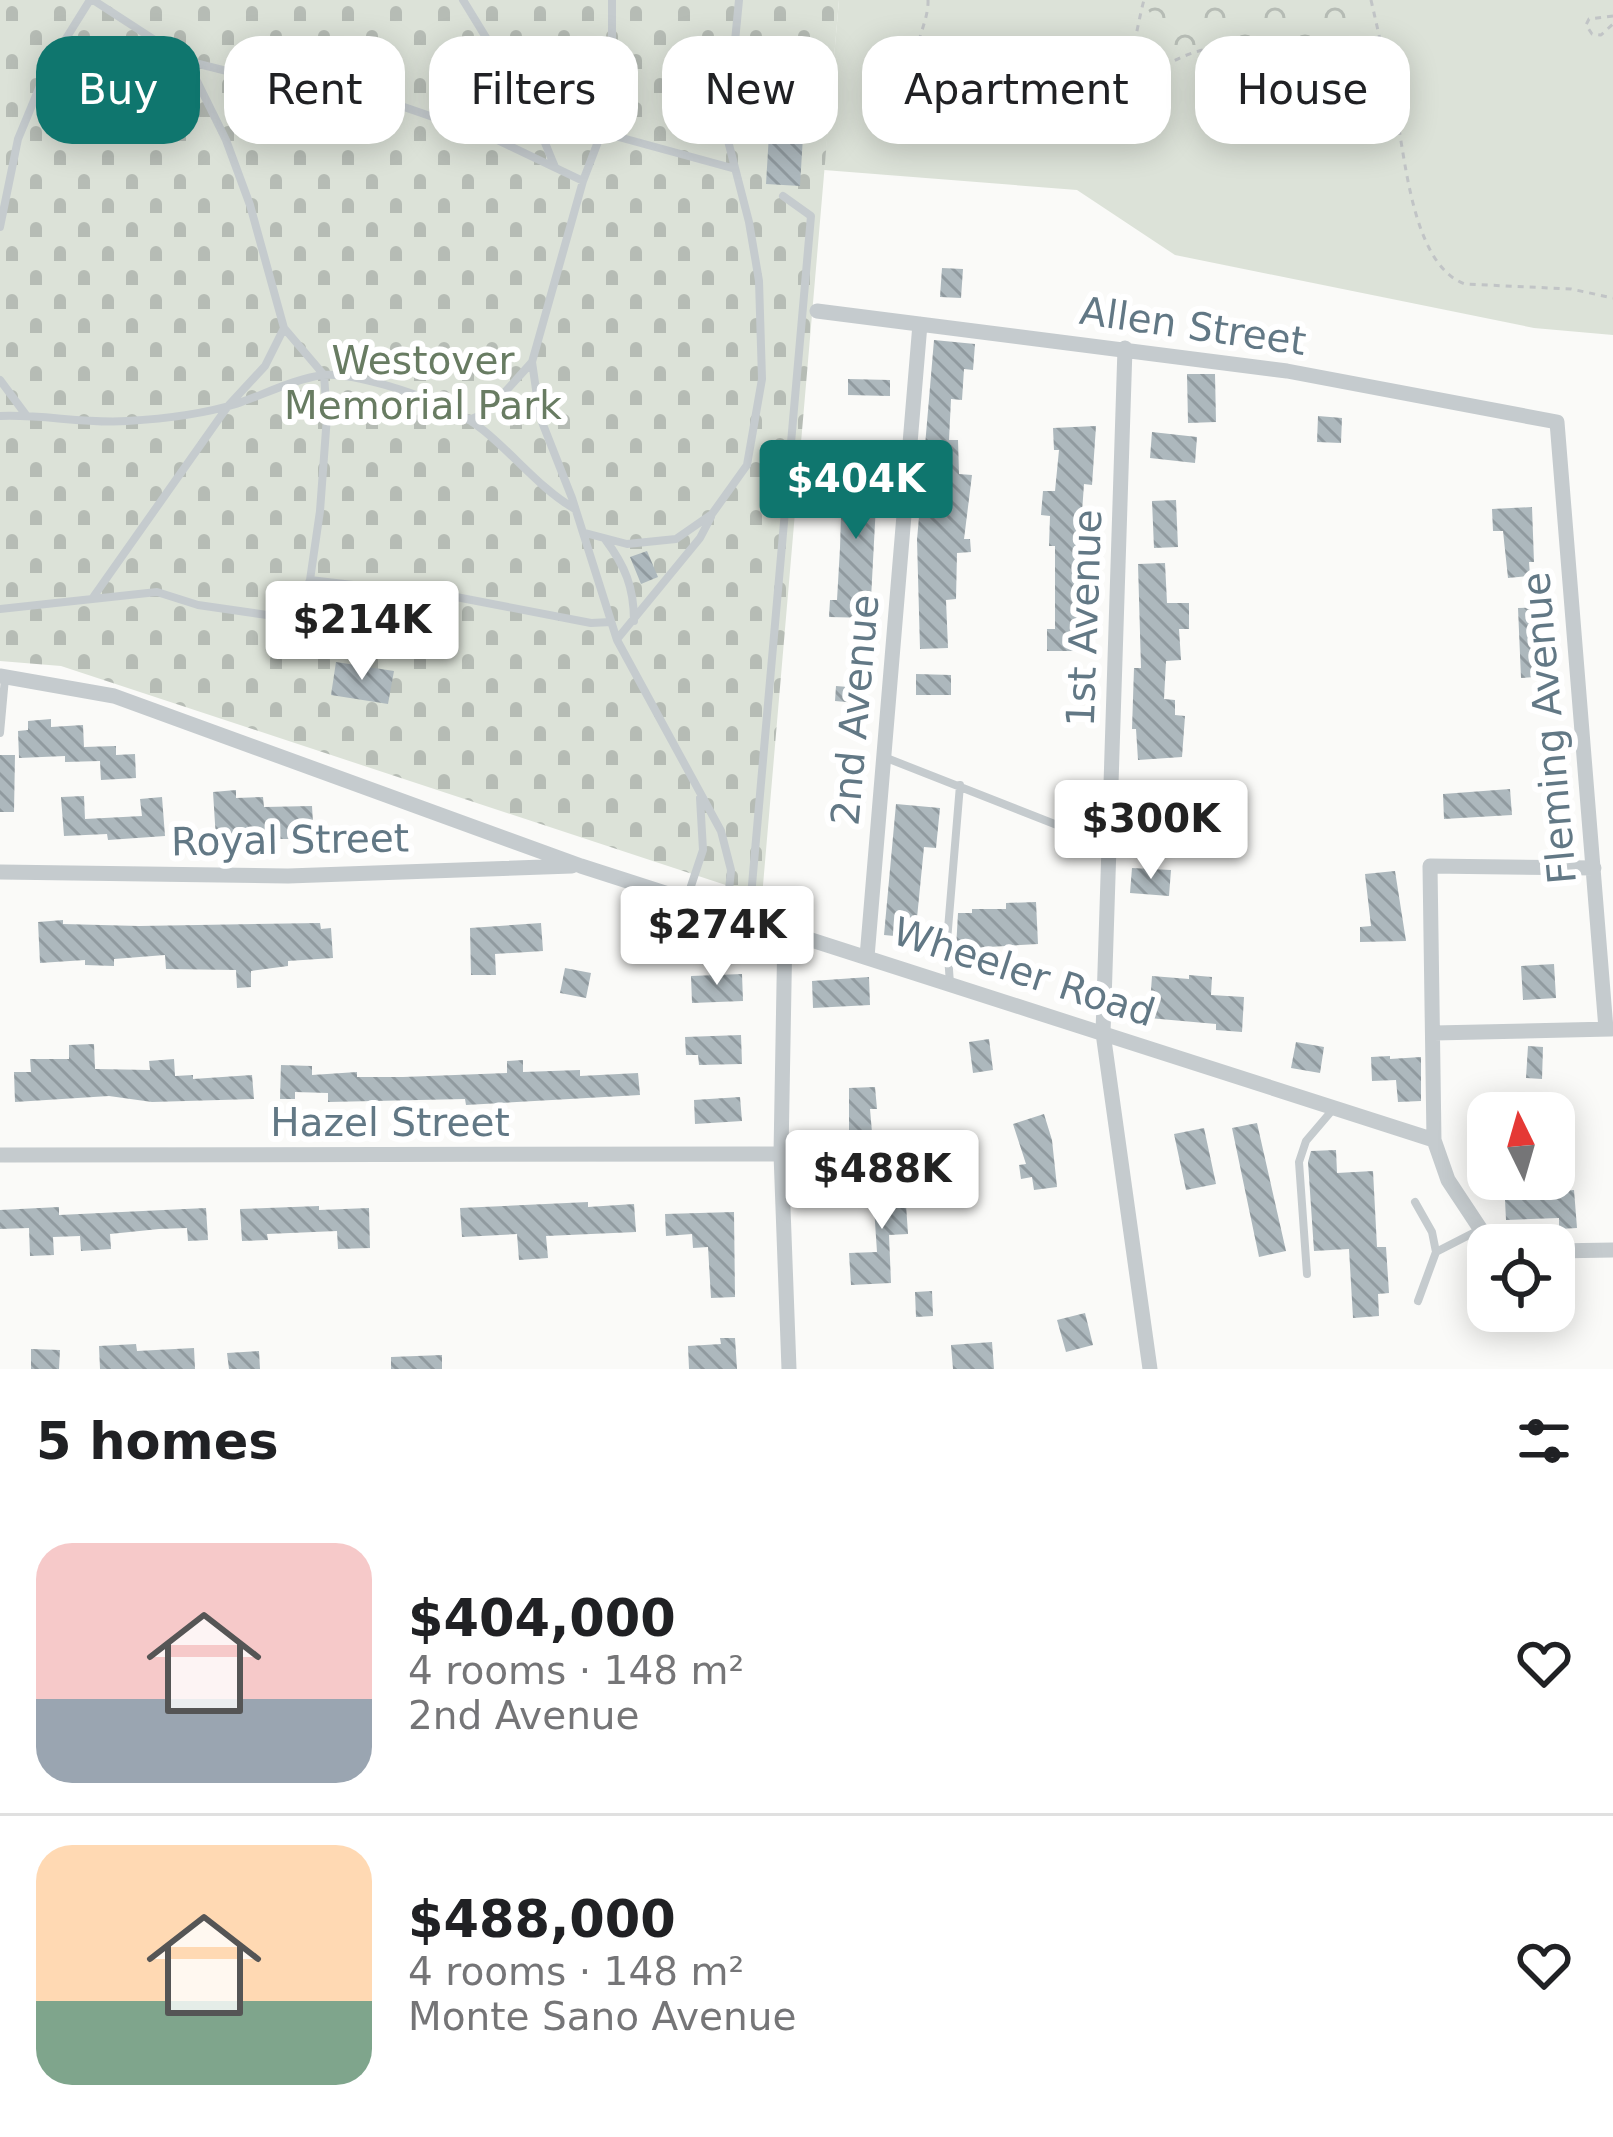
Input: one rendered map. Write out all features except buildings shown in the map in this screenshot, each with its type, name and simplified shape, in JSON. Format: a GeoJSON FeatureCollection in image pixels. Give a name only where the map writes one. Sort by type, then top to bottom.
{"type":"FeatureCollection","features":[{"type":"Feature","properties":{"kind":"street","name":"Allen Street"},"geometry":{"type":"LineString","coordinates":[[817,311],[1287,371],[1557,422]]}},
{"type":"Feature","properties":{"kind":"street","name":"2nd Avenue"},"geometry":{"type":"LineString","coordinates":[[868,957],[920,324]]}},
{"type":"Feature","properties":{"kind":"street","name":"1st Avenue"},"geometry":{"type":"LineString","coordinates":[[1125,348],[1103,1033],[1150,1369]]}},
{"type":"Feature","properties":{"kind":"street","name":"Fleming Avenue"},"geometry":{"type":"LineString","coordinates":[[1557,422],[1610,1029]]}},
{"type":"Feature","properties":{"kind":"street","name":"Wheeler Road"},"geometry":{"type":"LineString","coordinates":[[3,676],[113,696],[581,866],[1434,1140]]}},
{"type":"Feature","properties":{"kind":"street","name":"Royal Street"},"geometry":{"type":"LineString","coordinates":[[0,872],[288,877],[581,866]]}},
{"type":"Feature","properties":{"kind":"street"},"geometry":{"type":"LineString","coordinates":[[1475,1224],[1448,1180],[1434,1140],[1430,866],[1594,868]]}},
{"type":"Feature","properties":{"kind":"street"},"geometry":{"type":"LineString","coordinates":[[785,929],[781,1154],[789,1369]]}},
{"type":"Feature","properties":{"kind":"street"},"geometry":{"type":"LineString","coordinates":[[1434,1033],[1610,1029]]}},
{"type":"Feature","properties":{"kind":"street","name":"Hazel Street"},"geometry":{"type":"LineString","coordinates":[[0,1155],[781,1154]]}},
{"type":"Feature","properties":{"kind":"street"},"geometry":{"type":"LineString","coordinates":[[1575,1251],[1613,1250]]}},
{"type":"Feature","properties":{"kind":"lane"},"geometry":{"type":"LineString","coordinates":[[0,227],[19,139],[47,70],[92,0],[147,36]]}},
{"type":"Feature","properties":{"kind":"lane"},"geometry":{"type":"LineString","coordinates":[[464,0],[533,114],[556,169]]}},
{"type":"Feature","properties":{"kind":"lane"},"geometry":{"type":"LineString","coordinates":[[612,0],[612,36]]}},
{"type":"Feature","properties":{"kind":"lane"},"geometry":{"type":"LineString","coordinates":[[617,640],[700,538],[747,465],[762,380],[759,281],[726,133],[739,0]]}},
{"type":"Feature","properties":{"kind":"lane"},"geometry":{"type":"LineString","coordinates":[[200,65],[302,90],[404,107],[491,136],[583,181]]}},
{"type":"Feature","properties":{"kind":"lane"},"geometry":{"type":"LineString","coordinates":[[0,609],[157,592],[198,605],[267,615],[298,608],[310,580],[327,416],[324,375],[284,328],[242,183],[200,88]]}},
{"type":"Feature","properties":{"kind":"lane"},"geometry":{"type":"LineString","coordinates":[[638,142],[733,168]]}},
{"type":"Feature","properties":{"kind":"lane"},"geometry":{"type":"LineString","coordinates":[[600,144],[583,181],[532,362],[540,417],[576,509],[617,640],[721,831],[730,870],[726,912]]}},
{"type":"Feature","properties":{"kind":"lane"},"geometry":{"type":"LineString","coordinates":[[749,920],[811,217],[783,196]]}},
{"type":"Feature","properties":{"kind":"lane"},"geometry":{"type":"LineString","coordinates":[[94,597],[228,406],[265,365],[284,328]]}},
{"type":"Feature","properties":{"kind":"lane"},"geometry":{"type":"LineString","coordinates":[[467,421],[486,413],[532,362]]}},
{"type":"Feature","properties":{"kind":"lane"},"geometry":{"type":"LineString","coordinates":[[0,416],[130,422],[228,406],[324,375],[451,408],[489,436],[550,494],[576,509]]}},
{"type":"Feature","properties":{"kind":"lane"},"geometry":{"type":"LineString","coordinates":[[0,380],[26,415]]}},
{"type":"Feature","properties":{"kind":"lane"},"geometry":{"type":"LineString","coordinates":[[583,532],[627,544],[676,539],[712,514]]}},
{"type":"Feature","properties":{"kind":"lane"},"geometry":{"type":"LineString","coordinates":[[604,538],[622,562],[634,594],[634,621]]}},
{"type":"Feature","properties":{"kind":"lane"},"geometry":{"type":"LineString","coordinates":[[310,580],[456,597],[591,623],[612,622]]}},
{"type":"Feature","properties":{"kind":"lane"},"geometry":{"type":"LineString","coordinates":[[0,733],[3,676]]}},
{"type":"Feature","properties":{"kind":"lane"},"geometry":{"type":"LineString","coordinates":[[884,757],[1109,846]]}},
{"type":"Feature","properties":{"kind":"lane"},"geometry":{"type":"LineString","coordinates":[[950,984],[946,940],[960,785]]}},
{"type":"Feature","properties":{"kind":"lane"},"geometry":{"type":"LineString","coordinates":[[687,898],[703,850],[700,796]]}},
{"type":"Feature","properties":{"kind":"lane"},"geometry":{"type":"LineString","coordinates":[[1307,1274],[1302,1149],[1336,1106]]}},
{"type":"Feature","properties":{"kind":"lane"},"geometry":{"type":"LineString","coordinates":[[1415,1202],[1432,1232],[1436,1252],[1418,1300]]}},
{"type":"Feature","properties":{"kind":"lane"},"geometry":{"type":"LineString","coordinates":[[1436,1252],[1467,1236]]}},
{"type":"Feature","properties":{"kind":"path"},"geometry":{"type":"LineString","coordinates":[[922,36],[928,0]]}},
{"type":"Feature","properties":{"kind":"path"},"geometry":{"type":"LineString","coordinates":[[1134,36],[1144,0]]}},
{"type":"Feature","properties":{"kind":"path"},"geometry":{"type":"LineString","coordinates":[[1371,0],[1379,36]]}},
{"type":"Feature","properties":{"kind":"path"},"geometry":{"type":"LineString","coordinates":[[1613,16],[1589,19],[1586,25],[1592,34],[1601,35],[1613,24]]}},
{"type":"Feature","properties":{"kind":"path"},"geometry":{"type":"LineString","coordinates":[[1402,144],[1414,206],[1429,245],[1451,279],[1613,298]]}},
{"type":"Feature","properties":{"kind":"green space","name":"Westover Memorial Park"},"geometry":{"type":"Polygon","coordinates":[[[0,0],[839,0],[836,36],[662,36],[662,144],[827,144],[762,897],[61,666],[0,661],[0,0]]]}},
{"type":"Feature","properties":{"kind":"green space"},"geometry":{"type":"Polygon","coordinates":[[[839,0],[1613,0],[1613,335],[1534,328],[1175,255],[1077,190],[824,170],[826,144],[838,144],[839,0]]]}},
{"type":"Feature","properties":{"kind":"green space"},"geometry":{"type":"Polygon","coordinates":[[[1143,0],[1348,0],[1358,36],[1195,36],[1195,74],[1171,45],[1171,36],[1160,32],[1143,0]]]}}]}
